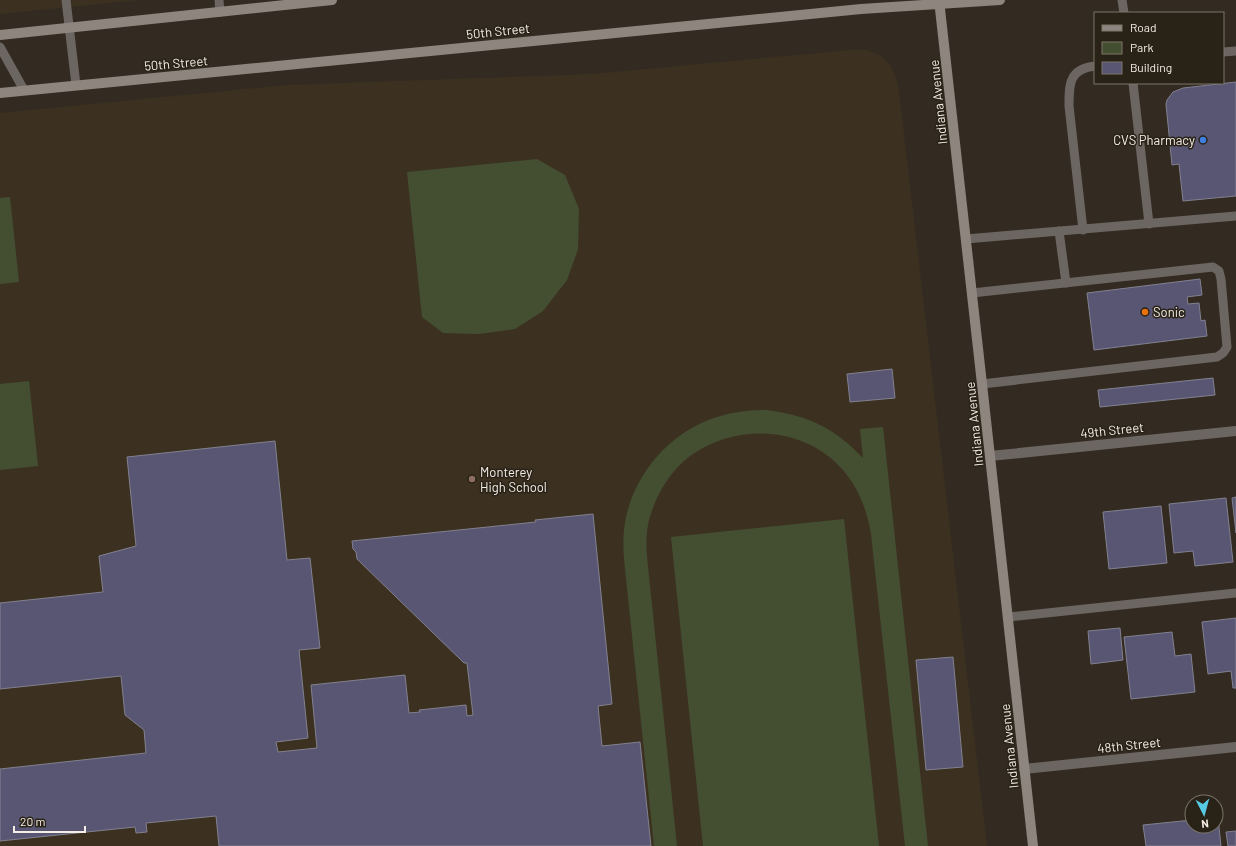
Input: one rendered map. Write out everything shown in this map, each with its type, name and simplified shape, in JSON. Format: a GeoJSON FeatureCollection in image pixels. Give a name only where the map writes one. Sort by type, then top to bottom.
{"type":"FeatureCollection","features":[{"type":"Feature","properties":{"kind":"main road"},"geometry":{"type":"LineString","coordinates":[[0,35],[332,0]]}},
{"type":"Feature","properties":{"kind":"main road","name":"50th Street"},"geometry":{"type":"LineString","coordinates":[[0,93],[861,9],[939,2],[1000,0]]}},
{"type":"Feature","properties":{"kind":"main road","name":"Indiana Avenue"},"geometry":{"type":"LineString","coordinates":[[939,2],[1033,846]]}},
{"type":"Feature","properties":{"kind":"street","name":"49th Street"},"geometry":{"type":"LineString","coordinates":[[990,456],[1236,431]]}},
{"type":"Feature","properties":{"kind":"street","name":"48th Street"},"geometry":{"type":"LineString","coordinates":[[1024,769],[1236,747]]}},
{"type":"Feature","properties":{"kind":"lane"},"geometry":{"type":"LineString","coordinates":[[66,0],[76,85]]}},
{"type":"Feature","properties":{"kind":"lane"},"geometry":{"type":"LineString","coordinates":[[219,0],[220,12]]}},
{"type":"Feature","properties":{"kind":"lane"},"geometry":{"type":"LineString","coordinates":[[1122,0],[1124,12]]}},
{"type":"Feature","properties":{"kind":"lane"},"geometry":{"type":"LineString","coordinates":[[0,47],[24,90]]}},
{"type":"Feature","properties":{"kind":"lane"},"geometry":{"type":"LineString","coordinates":[[1224,52],[1236,50]]}},
{"type":"Feature","properties":{"kind":"lane"},"geometry":{"type":"LineString","coordinates":[[1083,230],[1069,106],[1069,89],[1072,78],[1078,71],[1087,67],[1094,66]]}},
{"type":"Feature","properties":{"kind":"lane"},"geometry":{"type":"LineString","coordinates":[[1133,84],[1149,224]]}},
{"type":"Feature","properties":{"kind":"lane"},"geometry":{"type":"LineString","coordinates":[[966,239],[1236,216]]}},
{"type":"Feature","properties":{"kind":"lane"},"geometry":{"type":"LineString","coordinates":[[1059,231],[1066,283]]}},
{"type":"Feature","properties":{"kind":"lane"},"geometry":{"type":"LineString","coordinates":[[972,293],[1213,267],[1218,271],[1221,280],[1227,347],[1224,353],[1217,357],[982,384]]}},
{"type":"Feature","properties":{"kind":"lane"},"geometry":{"type":"LineString","coordinates":[[1008,617],[1236,593]]}},
{"type":"Feature","properties":{"kind":"shaded area"},"geometry":{"type":"Polygon","coordinates":[[[0,0],[139,0],[0,14],[0,0]]]}},
{"type":"Feature","properties":{"kind":"shaded area","name":"Monterey High School"},"geometry":{"type":"Polygon","coordinates":[[[851,50],[867,50],[880,55],[890,65],[896,78],[899,92],[987,846],[0,846],[0,113],[288,85],[593,74],[851,50]]]}},
{"type":"Feature","properties":{"kind":"green space"},"geometry":{"type":"Polygon","coordinates":[[[537,159],[565,175],[579,209],[578,249],[567,280],[543,311],[515,329],[479,334],[443,333],[422,317],[407,172],[537,159]]]}},
{"type":"Feature","properties":{"kind":"green space"},"geometry":{"type":"Polygon","coordinates":[[[10,197],[19,282],[0,284],[0,198],[10,197]]]}},
{"type":"Feature","properties":{"kind":"green space"},"geometry":{"type":"Polygon","coordinates":[[[29,381],[38,466],[0,470],[0,384],[29,381]]]}},
{"type":"Feature","properties":{"kind":"green space"},"geometry":{"type":"Polygon","coordinates":[[[767,410],[796,416],[820,425],[841,438],[863,458],[860,429],[883,427],[928,846],[905,846],[871,534],[862,500],[849,477],[827,455],[808,444],[787,437],[766,434],[744,435],[723,439],[702,448],[684,461],[672,473],[662,488],[649,520],[646,538],[647,557],[677,846],[654,846],[624,559],[624,528],[626,517],[631,499],[649,466],[661,452],[675,440],[690,429],[706,421],[724,415],[745,411],[767,410]]]}},
{"type":"Feature","properties":{"kind":"green space"},"geometry":{"type":"Polygon","coordinates":[[[844,519],[879,846],[703,846],[671,537],[844,519]]]}},
{"type":"Feature","properties":{"kind":"building","name":"CVS Pharmacy"},"geometry":{"type":"Polygon","coordinates":[[[1236,82],[1236,196],[1183,201],[1179,164],[1172,165],[1166,104],[1167,100],[1173,92],[1183,88],[1236,82]]]}},
{"type":"Feature","properties":{"kind":"building","name":"Sonic"},"geometry":{"type":"Polygon","coordinates":[[[1200,279],[1202,295],[1187,297],[1188,304],[1199,303],[1201,321],[1205,320],[1207,336],[1094,350],[1087,293],[1200,279]]]}},
{"type":"Feature","properties":{"kind":"building"},"geometry":{"type":"Polygon","coordinates":[[[892,369],[895,398],[850,402],[847,374],[892,369]]]}},
{"type":"Feature","properties":{"kind":"building"},"geometry":{"type":"Polygon","coordinates":[[[1213,378],[1215,395],[1100,407],[1098,390],[1213,378]]]}},
{"type":"Feature","properties":{"kind":"building"},"geometry":{"type":"Polygon","coordinates":[[[275,441],[287,560],[310,558],[320,648],[299,650],[308,738],[276,742],[278,752],[317,748],[311,685],[405,675],[409,713],[420,712],[419,710],[466,705],[467,716],[473,715],[467,663],[464,663],[357,559],[352,541],[536,522],[535,520],[593,514],[612,704],[598,706],[602,746],[640,742],[651,846],[219,846],[216,816],[146,823],[147,832],[136,833],[135,827],[0,841],[0,769],[146,753],[144,730],[125,715],[121,676],[0,689],[0,603],[103,592],[99,556],[136,546],[127,457],[275,441]]]}},
{"type":"Feature","properties":{"kind":"building"},"geometry":{"type":"Polygon","coordinates":[[[1236,497],[1236,533],[1232,498],[1236,497]]]}},
{"type":"Feature","properties":{"kind":"building"},"geometry":{"type":"Polygon","coordinates":[[[1226,498],[1233,562],[1195,566],[1193,551],[1174,553],[1169,504],[1226,498]]]}},
{"type":"Feature","properties":{"kind":"building"},"geometry":{"type":"Polygon","coordinates":[[[1161,506],[1167,563],[1109,569],[1103,512],[1161,506]]]}},
{"type":"Feature","properties":{"kind":"building"},"geometry":{"type":"Polygon","coordinates":[[[1236,618],[1236,688],[1233,688],[1231,671],[1208,674],[1202,622],[1236,618]]]}},
{"type":"Feature","properties":{"kind":"building"},"geometry":{"type":"Polygon","coordinates":[[[1120,628],[1123,660],[1091,664],[1088,631],[1120,628]]]}},
{"type":"Feature","properties":{"kind":"building"},"geometry":{"type":"Polygon","coordinates":[[[1172,632],[1175,656],[1191,654],[1195,692],[1131,699],[1124,637],[1172,632]]]}},
{"type":"Feature","properties":{"kind":"building"},"geometry":{"type":"Polygon","coordinates":[[[953,657],[963,767],[926,770],[916,660],[953,657]]]}},
{"type":"Feature","properties":{"kind":"building"},"geometry":{"type":"Polygon","coordinates":[[[1184,821],[1184,834],[1220,834],[1221,846],[1146,846],[1143,825],[1184,821]]]}},
{"type":"Feature","properties":{"kind":"building"},"geometry":{"type":"Polygon","coordinates":[[[1236,831],[1236,846],[1228,846],[1226,832],[1236,831]]]}},
{"type":"Feature","properties":{"kind":"place","name":"CVS Pharmacy"},"geometry":{"type":"Point","coordinates":[1203,140]}},
{"type":"Feature","properties":{"kind":"place","name":"Sonic"},"geometry":{"type":"Point","coordinates":[1145,312]}},
{"type":"Feature","properties":{"kind":"place","name":"Monterey High School"},"geometry":{"type":"Point","coordinates":[472,479]}}]}
